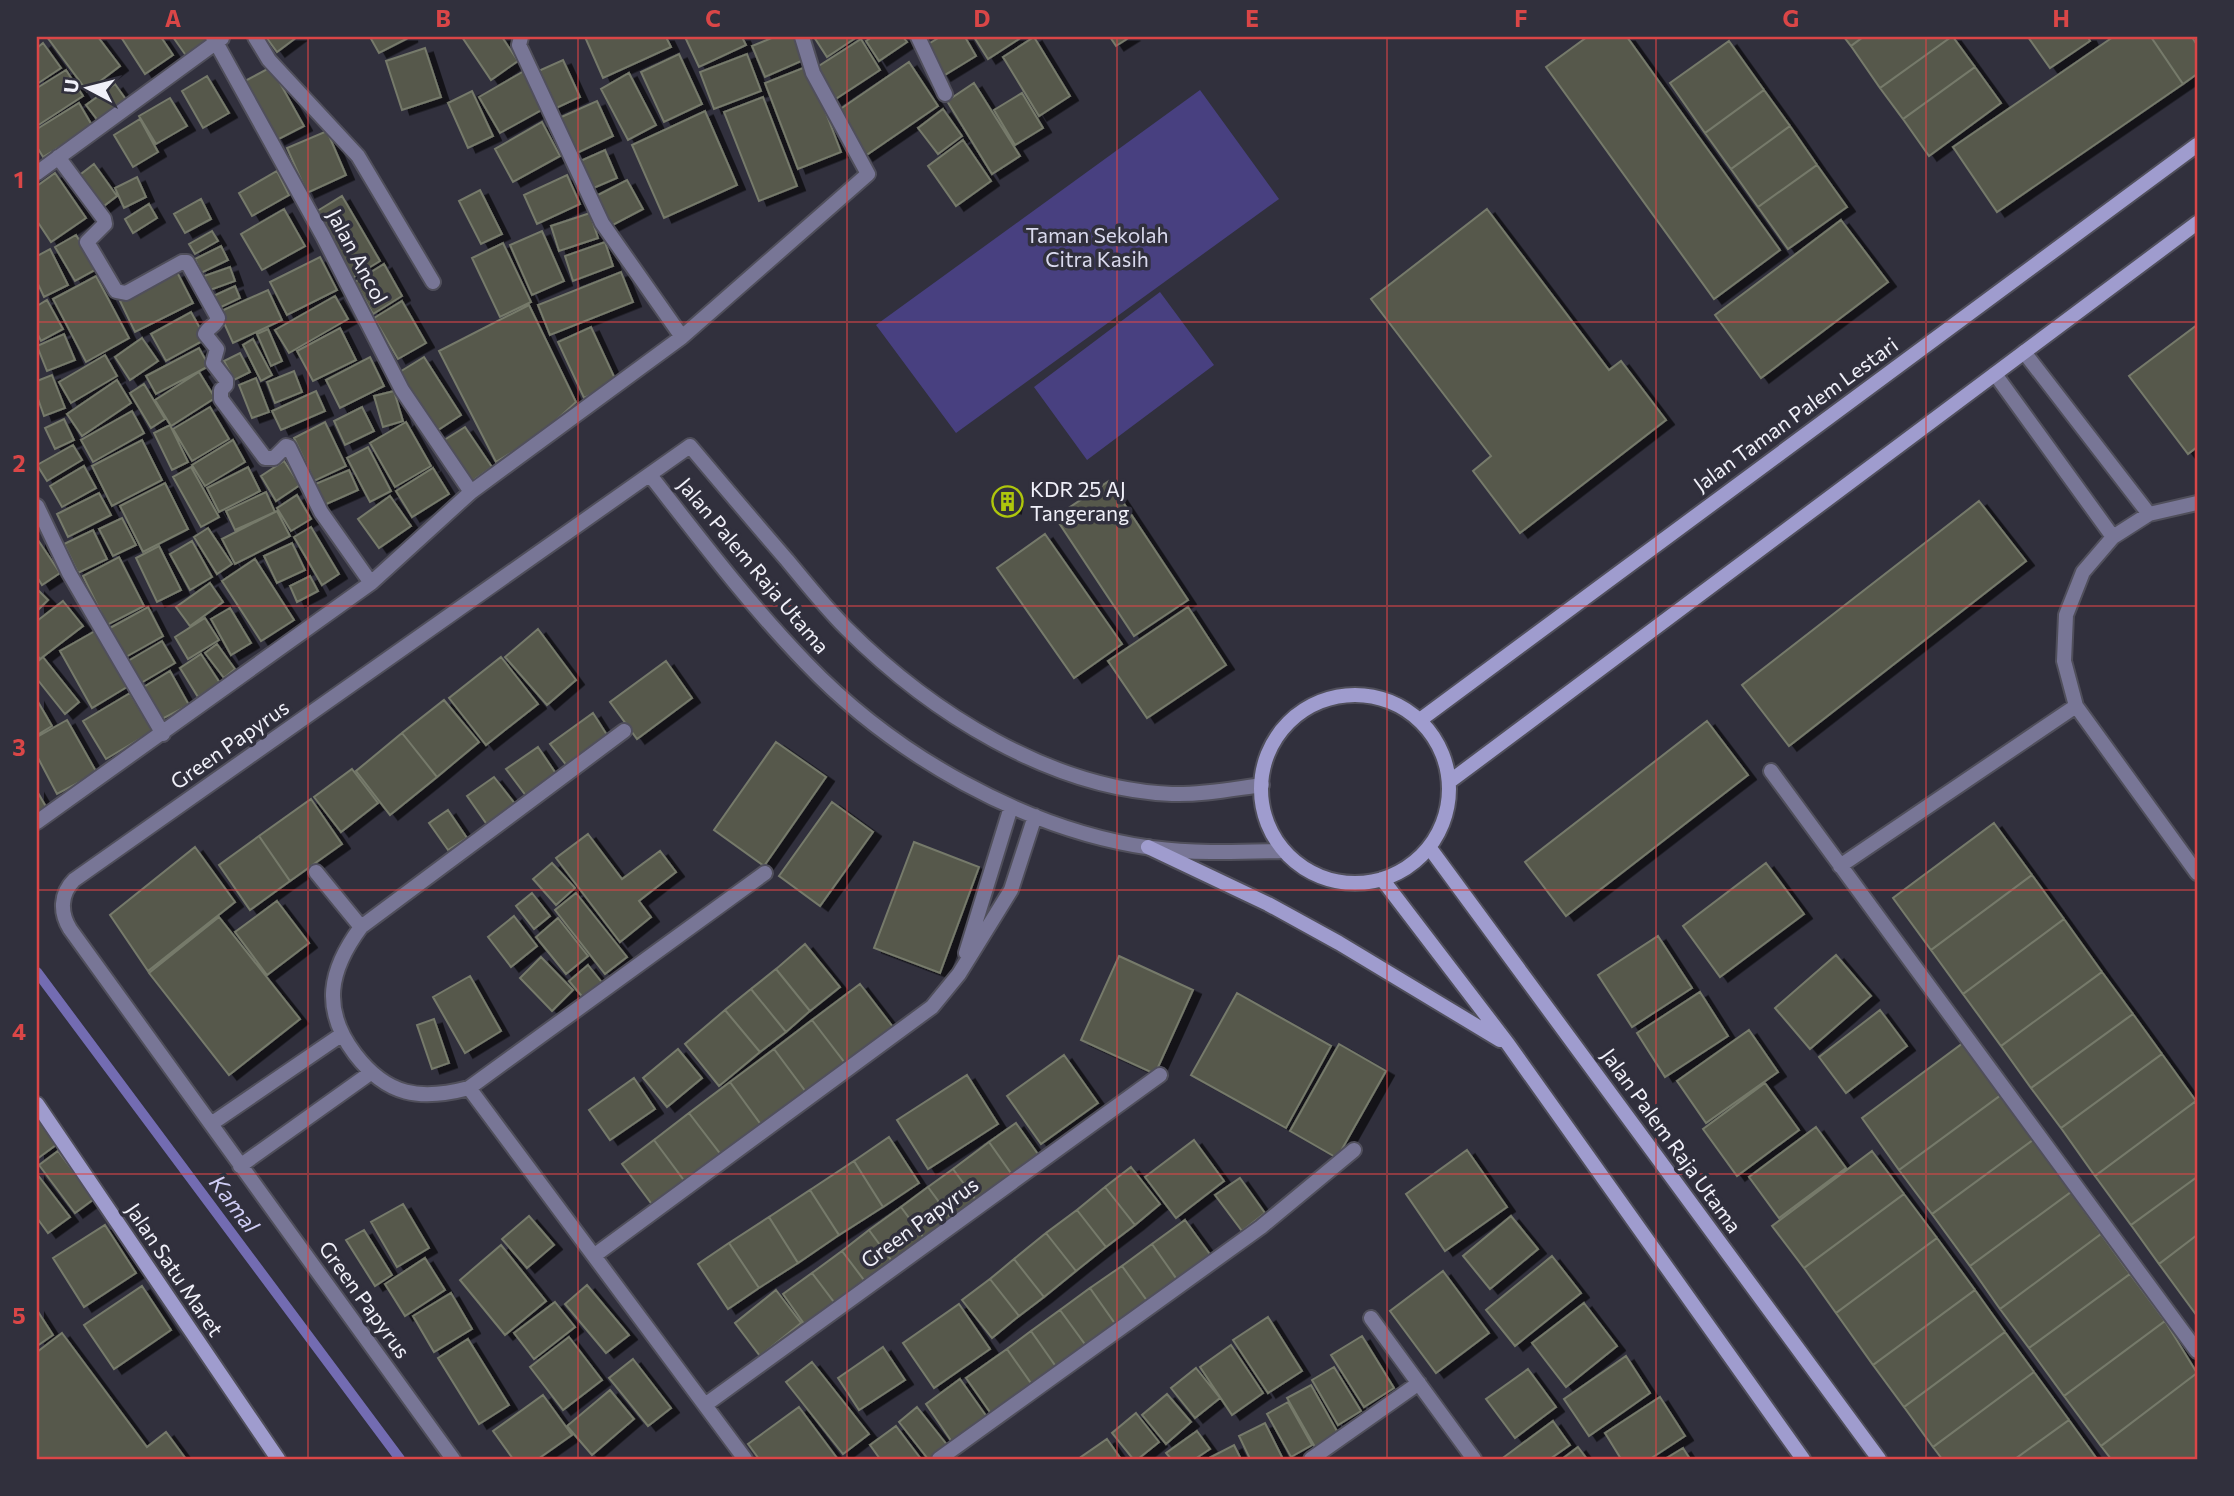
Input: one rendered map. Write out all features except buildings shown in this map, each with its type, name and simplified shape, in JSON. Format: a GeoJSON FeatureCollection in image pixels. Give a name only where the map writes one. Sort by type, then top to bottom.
{"type":"FeatureCollection","features":[{"type":"Feature","properties":{"kind":"street"},"geometry":{"type":"LineString","coordinates":[[255,37],[269,60],[358,156],[433,282]]}},
{"type":"Feature","properties":{"kind":"street"},"geometry":{"type":"LineString","coordinates":[[521,37],[519,45],[602,223],[682,337]]}},
{"type":"Feature","properties":{"kind":"street"},"geometry":{"type":"LineString","coordinates":[[37,822],[371,583],[471,492],[682,337],[867,173],[813,72],[802,37]]}},
{"type":"Feature","properties":{"kind":"street"},"geometry":{"type":"LineString","coordinates":[[918,37],[946,94]]}},
{"type":"Feature","properties":{"kind":"street"},"geometry":{"type":"LineString","coordinates":[[37,173],[218,39]]}},
{"type":"Feature","properties":{"kind":"street","name":"Jalan Ancol"},"geometry":{"type":"LineString","coordinates":[[218,39],[402,390],[471,492]]}},
{"type":"Feature","properties":{"kind":"street","name":"Jalan Taman Palem Lestari"},"geometry":{"type":"LineString","coordinates":[[1420,720],[2197,145]]}},
{"type":"Feature","properties":{"kind":"street"},"geometry":{"type":"LineString","coordinates":[[58,157],[104,219],[105,224],[87,242],[116,291],[126,293],[182,262],[187,262],[218,318],[205,334],[217,349],[213,363],[226,380],[226,385],[221,390],[221,400],[265,458],[274,458],[286,446],[289,447],[321,512],[371,583]]}},
{"type":"Feature","properties":{"kind":"street"},"geometry":{"type":"LineString","coordinates":[[1449,782],[2197,223]]}},
{"type":"Feature","properties":{"kind":"street"},"geometry":{"type":"LineString","coordinates":[[2024,352],[2149,514]]}},
{"type":"Feature","properties":{"kind":"street"},"geometry":{"type":"LineString","coordinates":[[1995,374],[2113,537]]}},
{"type":"Feature","properties":{"kind":"street","name":"Green Papyrus"},"geometry":{"type":"LineString","coordinates":[[453,1459],[65,922],[63,904],[69,885],[690,446]]}},
{"type":"Feature","properties":{"kind":"street","name":"Jalan Palem Raja Utama"},"geometry":{"type":"LineString","coordinates":[[690,446],[846,628],[912,687],[976,730],[1064,772],[1148,792],[1196,793],[1262,785]]}},
{"type":"Feature","properties":{"kind":"street","name":"Jalan Palem Raja Utama"},"geometry":{"type":"LineString","coordinates":[[650,475],[739,588],[807,665],[856,710],[919,755],[1011,807],[1085,832],[1148,848],[1217,853],[1284,851]]}},
{"type":"Feature","properties":{"kind":"street"},"geometry":{"type":"LineString","coordinates":[[2197,503],[2149,514],[2113,537],[2083,572],[2066,615],[2064,661],[2076,706],[2197,873]]}},
{"type":"Feature","properties":{"kind":"street"},"geometry":{"type":"LineString","coordinates":[[37,506],[69,573],[163,734]]}},
{"type":"Feature","properties":{"kind":"street"},"geometry":{"type":"LineString","coordinates":[[1343,695],[1367,695],[1390,701],[1420,720],[1440,748],[1449,782],[1445,816],[1429,847],[1408,867],[1382,879],[1359,883],[1335,881],[1312,873],[1284,851],[1266,820],[1262,785],[1265,761],[1275,739],[1290,720],[1320,701],[1343,695]]}},
{"type":"Feature","properties":{"kind":"street"},"geometry":{"type":"LineString","coordinates":[[1840,866],[2076,706]]}},
{"type":"Feature","properties":{"kind":"street"},"geometry":{"type":"LineString","coordinates":[[624,731],[361,927],[344,950],[334,978],[333,1007],[341,1035],[369,1074],[392,1088],[418,1094],[444,1095],[469,1087],[765,873]]}},
{"type":"Feature","properties":{"kind":"street"},"geometry":{"type":"LineString","coordinates":[[1770,771],[2197,1351]]}},
{"type":"Feature","properties":{"kind":"street"},"geometry":{"type":"LineString","coordinates":[[959,974],[1011,807]]}},
{"type":"Feature","properties":{"kind":"street"},"geometry":{"type":"LineString","coordinates":[[595,1255],[932,1007],[959,974],[1011,890],[1035,816]]}},
{"type":"Feature","properties":{"kind":"street","name":"Jalan Palem Raja Utama"},"geometry":{"type":"LineString","coordinates":[[1429,847],[1879,1459]]}},
{"type":"Feature","properties":{"kind":"street"},"geometry":{"type":"LineString","coordinates":[[1148,848],[1268,904],[1508,1044]]}},
{"type":"Feature","properties":{"kind":"street"},"geometry":{"type":"LineString","coordinates":[[316,872],[361,927]]}},
{"type":"Feature","properties":{"kind":"street"},"geometry":{"type":"LineString","coordinates":[[1382,879],[1508,1044],[1803,1459]]}},
{"type":"Feature","properties":{"kind":"street"},"geometry":{"type":"LineString","coordinates":[[211,1124],[341,1035]]}},
{"type":"Feature","properties":{"kind":"street"},"geometry":{"type":"LineString","coordinates":[[240,1166],[369,1074]]}},
{"type":"Feature","properties":{"kind":"street","name":"Green Papyrus"},"geometry":{"type":"LineString","coordinates":[[705,1405],[1160,1075]]}},
{"type":"Feature","properties":{"kind":"street"},"geometry":{"type":"LineString","coordinates":[[469,1087],[745,1459]]}},
{"type":"Feature","properties":{"kind":"street","name":"Jalan Satu Maret"},"geometry":{"type":"LineString","coordinates":[[37,1104],[278,1459]]}},
{"type":"Feature","properties":{"kind":"street"},"geometry":{"type":"LineString","coordinates":[[939,1459],[1261,1227],[1354,1150]]}},
{"type":"Feature","properties":{"kind":"street"},"geometry":{"type":"LineString","coordinates":[[1371,1318],[1474,1459]]}},
{"type":"Feature","properties":{"kind":"street"},"geometry":{"type":"LineString","coordinates":[[1311,1459],[1419,1383]]}},
{"type":"Feature","properties":{"kind":"green space","name":"Taman Sekolah Citra Kasih"},"geometry":{"type":"Polygon","coordinates":[[[1200,90],[1279,199],[956,433],[876,325],[1200,90]]]}},
{"type":"Feature","properties":{"kind":"green space"},"geometry":{"type":"Polygon","coordinates":[[[1160,292],[1214,365],[1087,460],[1034,387],[1160,292]]]}},
{"type":"Feature","properties":{"kind":"waterway","name":"Kamal"},"geometry":{"type":"LineString","coordinates":[[37,972],[400,1459]]}},
{"type":"Feature","properties":{"kind":"place","name":"KDR 25 AJ Tangerang"},"geometry":{"type":"Point","coordinates":[1007,502]}}]}
